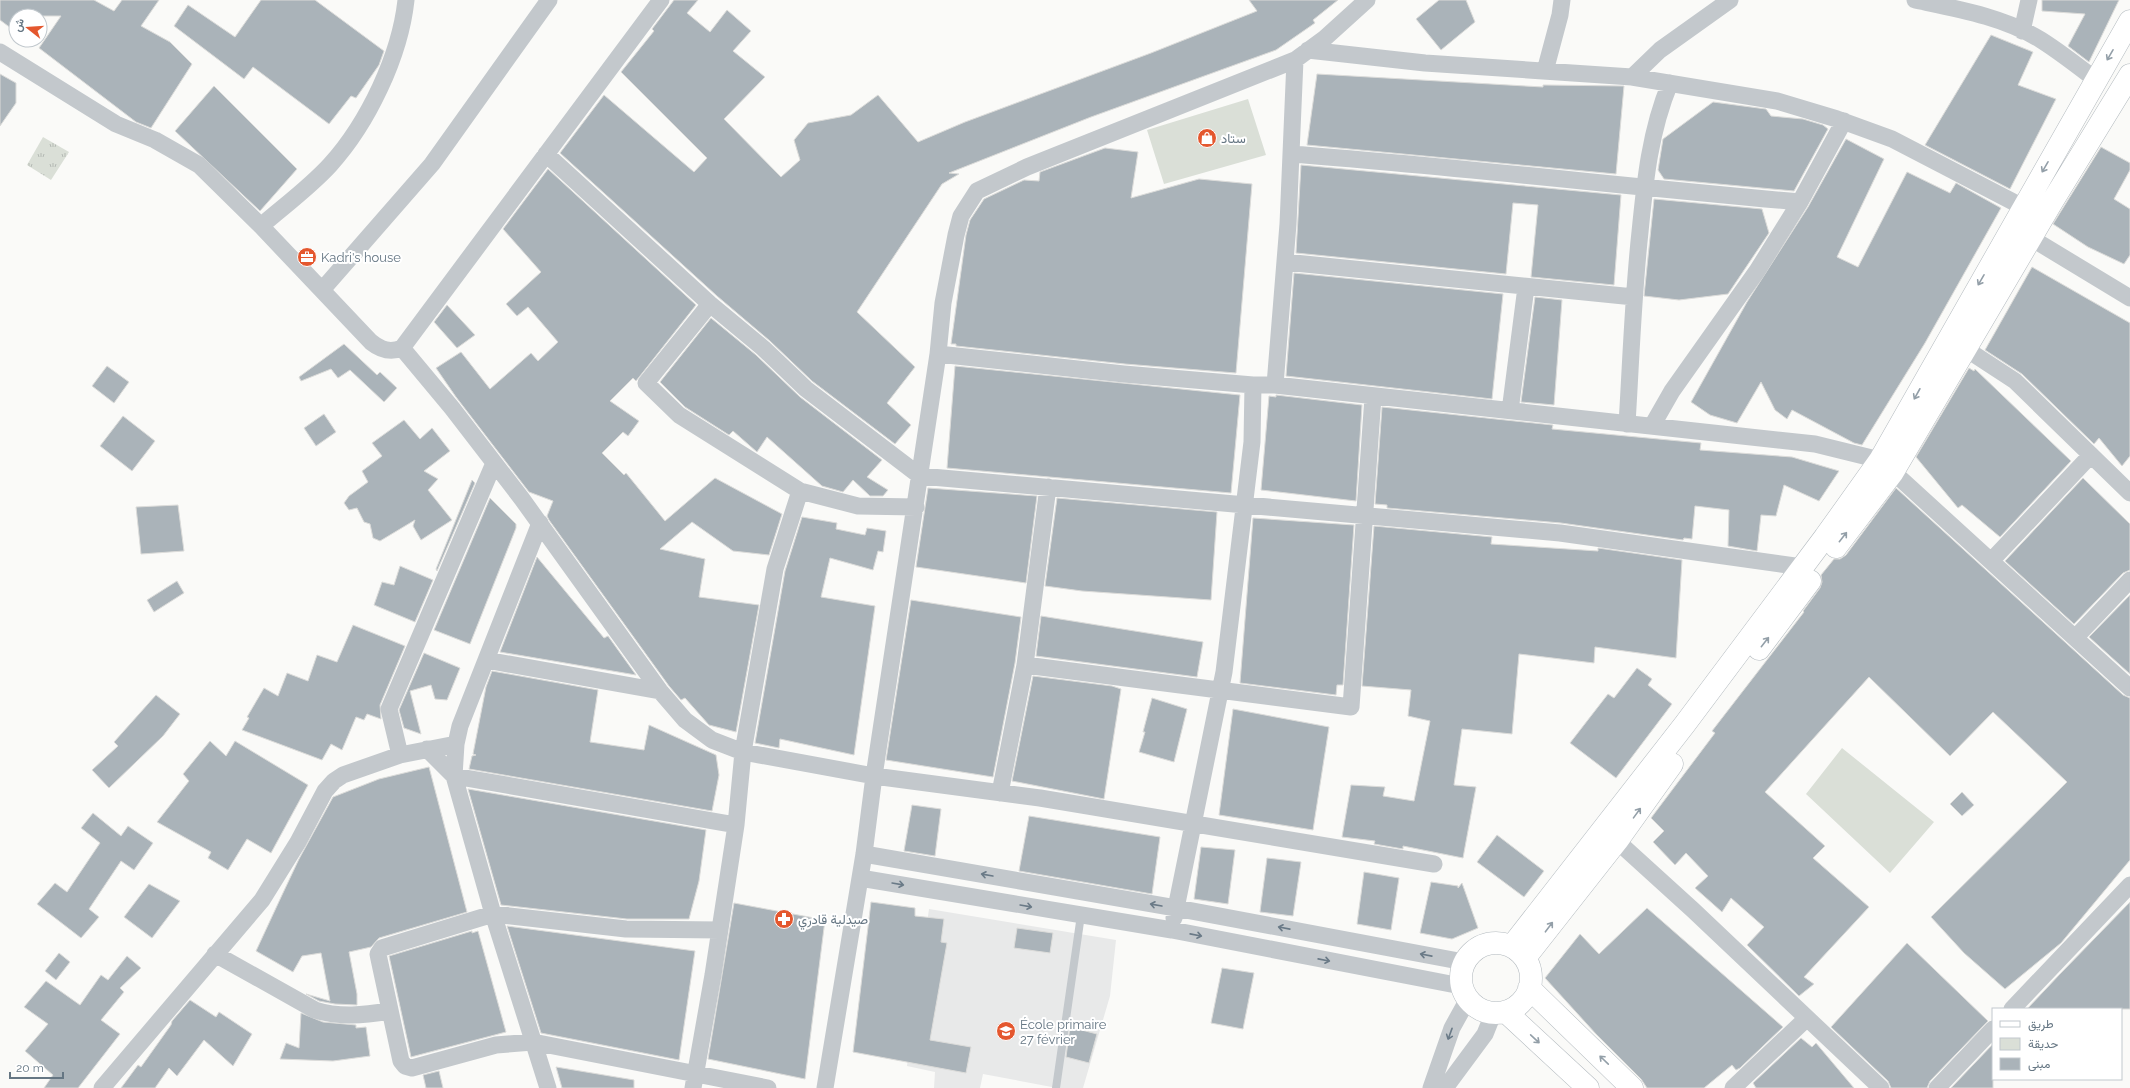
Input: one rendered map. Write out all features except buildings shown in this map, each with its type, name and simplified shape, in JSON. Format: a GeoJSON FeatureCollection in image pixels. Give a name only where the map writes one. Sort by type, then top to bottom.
{"type":"FeatureCollection","features":[{"type":"Feature","properties":{"kind":"street"},"geometry":{"type":"LineString","coordinates":[[261,226],[330,165],[347,143],[386,76],[395,54],[404,18],[406,0]]}},
{"type":"Feature","properties":{"kind":"street"},"geometry":{"type":"LineString","coordinates":[[322,290],[432,164],[549,0]]}},
{"type":"Feature","properties":{"kind":"street"},"geometry":{"type":"LineString","coordinates":[[0,52],[116,124],[155,140],[199,165],[261,226],[378,348],[396,351],[402,348],[624,52],[661,0]]}},
{"type":"Feature","properties":{"kind":"street"},"geometry":{"type":"LineString","coordinates":[[825,1088],[864,854],[874,776],[938,354],[943,303],[956,235],[962,216],[977,191],[1027,167],[1302,55],[1325,38],[1366,0]]}},
{"type":"Feature","properties":{"kind":"street"},"geometry":{"type":"LineString","coordinates":[[1545,71],[1562,0]]}},
{"type":"Feature","properties":{"kind":"street"},"geometry":{"type":"LineString","coordinates":[[1632,78],[1660,50],[1730,0]]}},
{"type":"Feature","properties":{"kind":"street"},"geometry":{"type":"LineString","coordinates":[[1915,0],[1977,14],[2005,23],[2040,40],[2096,80]]}},
{"type":"Feature","properties":{"kind":"street"},"geometry":{"type":"LineString","coordinates":[[2022,31],[2029,0]]}},
{"type":"Feature","properties":{"kind":"street"},"geometry":{"type":"LineString","coordinates":[[1519,952],[1685,724],[1802,567],[1887,466],[2023,207],[2130,21]]}},
{"type":"Feature","properties":{"kind":"street"},"geometry":{"type":"LineString","coordinates":[[1302,55],[1632,78],[1777,101],[1844,121],[1892,139],[2023,207]]}},
{"type":"Feature","properties":{"kind":"street"},"geometry":{"type":"LineString","coordinates":[[1275,385],[1291,154],[1302,55]]}},
{"type":"Feature","properties":{"kind":"street"},"geometry":{"type":"LineString","coordinates":[[1519,952],[1617,841],[1713,709],[1787,613],[1824,561],[1966,349],[2130,74]]}},
{"type":"Feature","properties":{"kind":"street"},"geometry":{"type":"LineString","coordinates":[[1627,424],[1634,297],[1644,187],[1650,144],[1661,104],[1670,83]]}},
{"type":"Feature","properties":{"kind":"street"},"geometry":{"type":"LineString","coordinates":[[1652,426],[1672,391],[1758,271],[1800,202],[1844,121]]}},
{"type":"Feature","properties":{"kind":"street"},"geometry":{"type":"LineString","coordinates":[[546,154],[710,304],[763,348],[806,389],[920,476],[1560,533],[1802,567]]}},
{"type":"Feature","properties":{"kind":"street"},"geometry":{"type":"LineString","coordinates":[[1291,154],[1431,164],[1800,202]]}},
{"type":"Feature","properties":{"kind":"street"},"geometry":{"type":"LineString","coordinates":[[2031,238],[2130,298]]}},
{"type":"Feature","properties":{"kind":"street"},"geometry":{"type":"LineString","coordinates":[[1284,262],[1634,297]]}},
{"type":"Feature","properties":{"kind":"street"},"geometry":{"type":"LineString","coordinates":[[1510,411],[1526,287]]}},
{"type":"Feature","properties":{"kind":"street"},"geometry":{"type":"LineString","coordinates":[[710,304],[646,383],[679,415],[800,491],[858,506],[916,507]]}},
{"type":"Feature","properties":{"kind":"street"},"geometry":{"type":"LineString","coordinates":[[402,348],[452,408],[540,523],[660,691],[684,720],[712,740],[742,752],[874,776],[1000,793],[1434,864]]}},
{"type":"Feature","properties":{"kind":"street"},"geometry":{"type":"LineString","coordinates":[[1966,349],[2015,381],[2130,493]]}},
{"type":"Feature","properties":{"kind":"street"},"geometry":{"type":"LineString","coordinates":[[938,354],[1124,374],[1253,385],[1275,385],[1373,397],[1815,444],[1887,466],[2130,688]]}},
{"type":"Feature","properties":{"kind":"street"},"geometry":{"type":"LineString","coordinates":[[1172,930],[1220,691],[1246,504],[1252,442],[1253,385]]}},
{"type":"Feature","properties":{"kind":"street"},"geometry":{"type":"LineString","coordinates":[[1025,664],[1220,691],[1352,707],[1373,397]]}},
{"type":"Feature","properties":{"kind":"street"},"geometry":{"type":"LineString","coordinates":[[1991,561],[2091,455]]}},
{"type":"Feature","properties":{"kind":"street"},"geometry":{"type":"LineString","coordinates":[[400,755],[389,709],[494,463]]}},
{"type":"Feature","properties":{"kind":"street"},"geometry":{"type":"LineString","coordinates":[[1000,793],[1025,664],[1048,487]]}},
{"type":"Feature","properties":{"kind":"street"},"geometry":{"type":"LineString","coordinates":[[694,1081],[720,930],[736,825],[742,752],[775,569],[800,491]]}},
{"type":"Feature","properties":{"kind":"street"},"geometry":{"type":"LineString","coordinates":[[540,523],[460,726],[456,744],[454,776],[493,914],[548,1088]]}},
{"type":"Feature","properties":{"kind":"street"},"geometry":{"type":"LineString","coordinates":[[2075,638],[2130,580]]}},
{"type":"Feature","properties":{"kind":"street"},"geometry":{"type":"LineString","coordinates":[[486,660],[660,691]]}},
{"type":"Feature","properties":{"kind":"street"},"geometry":{"type":"LineString","coordinates":[[102,1088],[262,900],[298,842],[325,792],[334,781],[343,775],[400,755],[456,744]]}},
{"type":"Feature","properties":{"kind":"street"},"geometry":{"type":"LineString","coordinates":[[427,749],[454,776],[736,825]]}},
{"type":"Feature","properties":{"kind":"street"},"geometry":{"type":"LineString","coordinates":[[1617,841],[1693,910],[1881,1088]]}},
{"type":"Feature","properties":{"kind":"street"},"geometry":{"type":"LineString","coordinates":[[864,854],[1176,908],[1464,962]]}},
{"type":"Feature","properties":{"kind":"street"},"geometry":{"type":"LineString","coordinates":[[860,878],[1172,930],[1464,992]]}},
{"type":"Feature","properties":{"kind":"street"},"geometry":{"type":"LineString","coordinates":[[2013,1008],[2130,885]]}},
{"type":"Feature","properties":{"kind":"street"},"geometry":{"type":"LineString","coordinates":[[720,930],[626,929],[493,914],[382,948],[378,954],[401,1061],[405,1066],[412,1068],[496,1044],[533,1042],[694,1081],[768,1088]]}},
{"type":"Feature","properties":{"kind":"street"},"geometry":{"type":"LineString","coordinates":[[1496,942],[1519,952],[1530,969],[1532,981],[1522,1003],[1500,1013],[1481,1011],[1464,992],[1460,973],[1464,962],[1472,952],[1484,944],[1496,942]]}},
{"type":"Feature","properties":{"kind":"street"},"geometry":{"type":"LineString","coordinates":[[215,954],[315,1010],[331,1015],[360,1015],[390,1011]]}},
{"type":"Feature","properties":{"kind":"street"},"geometry":{"type":"LineString","coordinates":[[1529,988],[1632,1088]]}},
{"type":"Feature","properties":{"kind":"street"},"geometry":{"type":"LineString","coordinates":[[1431,1088],[1464,992]]}},
{"type":"Feature","properties":{"kind":"street"},"geometry":{"type":"LineString","coordinates":[[1445,1088],[1500,1013]]}},
{"type":"Feature","properties":{"kind":"street"},"geometry":{"type":"LineString","coordinates":[[1500,1013],[1588,1088]]}},
{"type":"Feature","properties":{"kind":"street"},"geometry":{"type":"LineString","coordinates":[[1733,1088],[1807,1018]]}},
{"type":"Feature","properties":{"kind":"street"},"geometry":{"type":"LineString","coordinates":[[1938,1088],[1992,1030]]}},
{"type":"Feature","properties":{"kind":"lane"},"geometry":{"type":"LineString","coordinates":[[1056,1088],[1081,915]]}},
{"type":"Feature","properties":{"kind":"shaded area","name":"École primaire 27 février"},"geometry":{"type":"Polygon","coordinates":[[[929,909],[1116,940],[1110,996],[1083,1088],[1057,1088],[983,1074],[980,1088],[934,1088],[935,1072],[907,1066],[929,909]]]}},
{"type":"Feature","properties":{"kind":"green space"},"geometry":{"type":"Polygon","coordinates":[[[1248,99],[1266,155],[1164,184],[1147,130],[1248,99]]]}},
{"type":"Feature","properties":{"kind":"green space"},"geometry":{"type":"Polygon","coordinates":[[[43,137],[69,152],[51,180],[27,165],[43,137]]]}},
{"type":"Feature","properties":{"kind":"green space"},"geometry":{"type":"Polygon","coordinates":[[[1842,748],[1934,822],[1890,873],[1806,794],[1842,748]]]}},
{"type":"Feature","properties":{"kind":"place","name":"ستاد"},"geometry":{"type":"Point","coordinates":[1207,138]}},
{"type":"Feature","properties":{"kind":"place","name":"Kadri's house"},"geometry":{"type":"Point","coordinates":[307,257]}},
{"type":"Feature","properties":{"kind":"place","name":"صيدلية قادري"},"geometry":{"type":"Point","coordinates":[784,919]}},
{"type":"Feature","properties":{"kind":"place","name":"École primaire 27 février"},"geometry":{"type":"Point","coordinates":[1006,1031]}}]}
